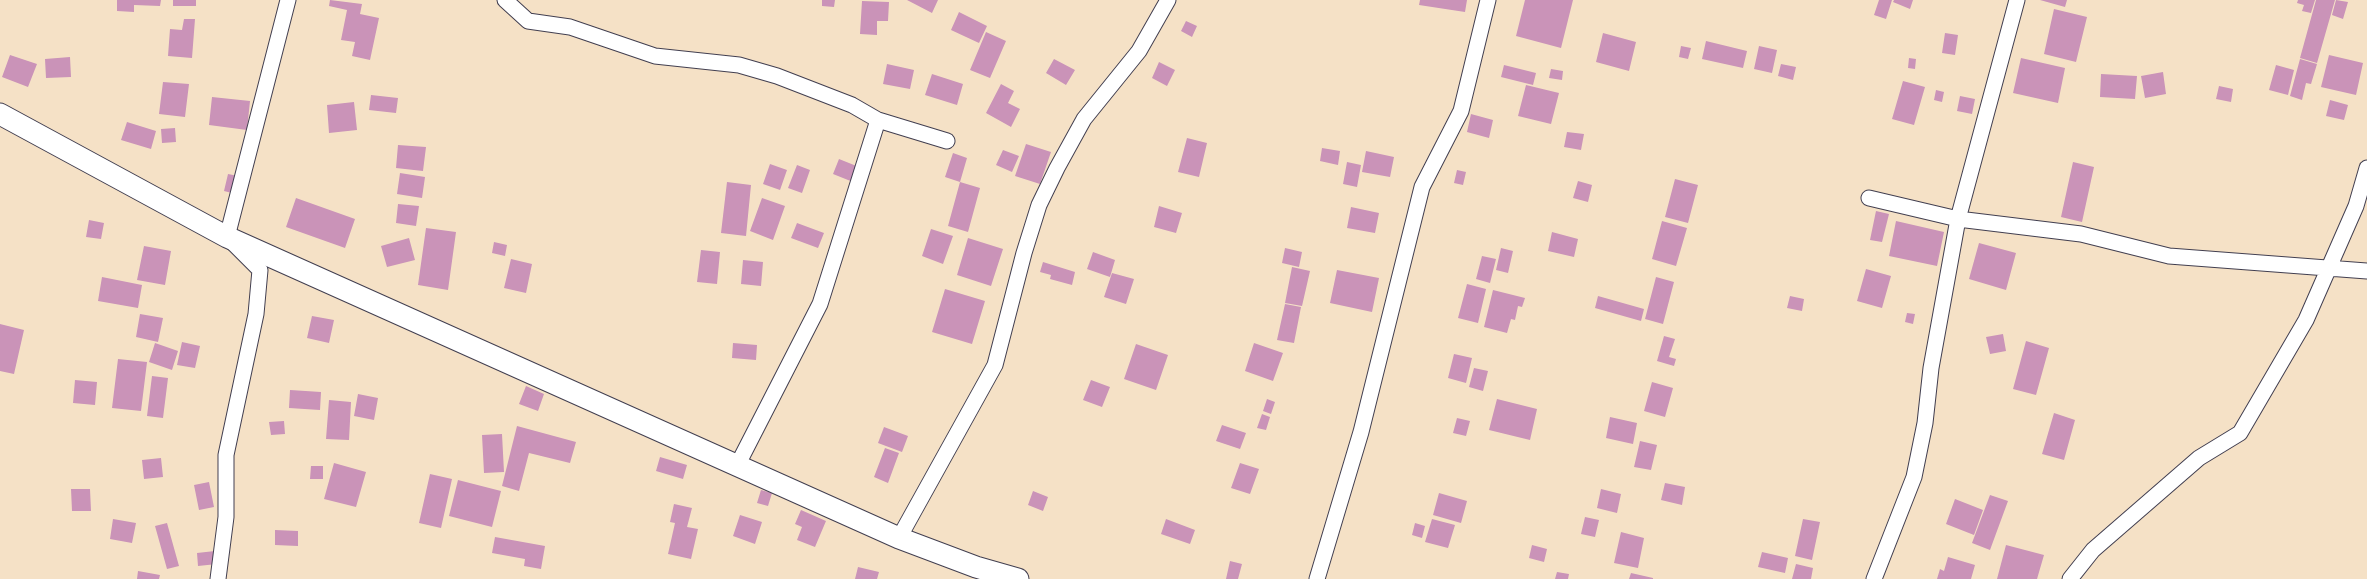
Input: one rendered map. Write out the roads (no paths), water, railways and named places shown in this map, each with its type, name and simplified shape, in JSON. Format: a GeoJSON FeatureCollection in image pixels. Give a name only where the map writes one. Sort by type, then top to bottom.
{"type":"FeatureCollection","features":[{"type":"Feature","properties":{"kind":"street"},"geometry":{"type":"LineString","coordinates":[[227,236],[288,0]]}},
{"type":"Feature","properties":{"kind":"street"},"geometry":{"type":"LineString","coordinates":[[505,0],[528,21],[570,27],[655,56],[739,65],[777,76],[852,105],[878,120],[947,141]]}},
{"type":"Feature","properties":{"kind":"street"},"geometry":{"type":"LineString","coordinates":[[899,538],[995,365],[1026,245],[1039,205],[1057,168],[1084,119],[1139,51],[1168,0]]}},
{"type":"Feature","properties":{"kind":"street"},"geometry":{"type":"LineString","coordinates":[[1317,579],[1361,432],[1422,186],[1461,111],[1488,0]]}},
{"type":"Feature","properties":{"kind":"street"},"geometry":{"type":"LineString","coordinates":[[1874,579],[1914,477],[1925,424],[1932,358],[1958,219],[2017,0]]}},
{"type":"Feature","properties":{"kind":"street"},"geometry":{"type":"LineString","coordinates":[[0,114],[227,236],[738,464],[899,538],[976,567],[1018,579]]}},
{"type":"Feature","properties":{"kind":"street"},"geometry":{"type":"LineString","coordinates":[[738,464],[820,304],[878,120]]}},
{"type":"Feature","properties":{"kind":"street"},"geometry":{"type":"LineString","coordinates":[[2070,579],[2093,550],[2199,458],[2240,433],[2306,320],[2356,206],[2367,168]]}},
{"type":"Feature","properties":{"kind":"street"},"geometry":{"type":"LineString","coordinates":[[1869,198],[1958,219],[2081,234],[2169,256],[2367,271]]}},
{"type":"Feature","properties":{"kind":"street"},"geometry":{"type":"LineString","coordinates":[[218,579],[226,517],[226,455],[256,314],[260,270],[227,236]]}}]}
